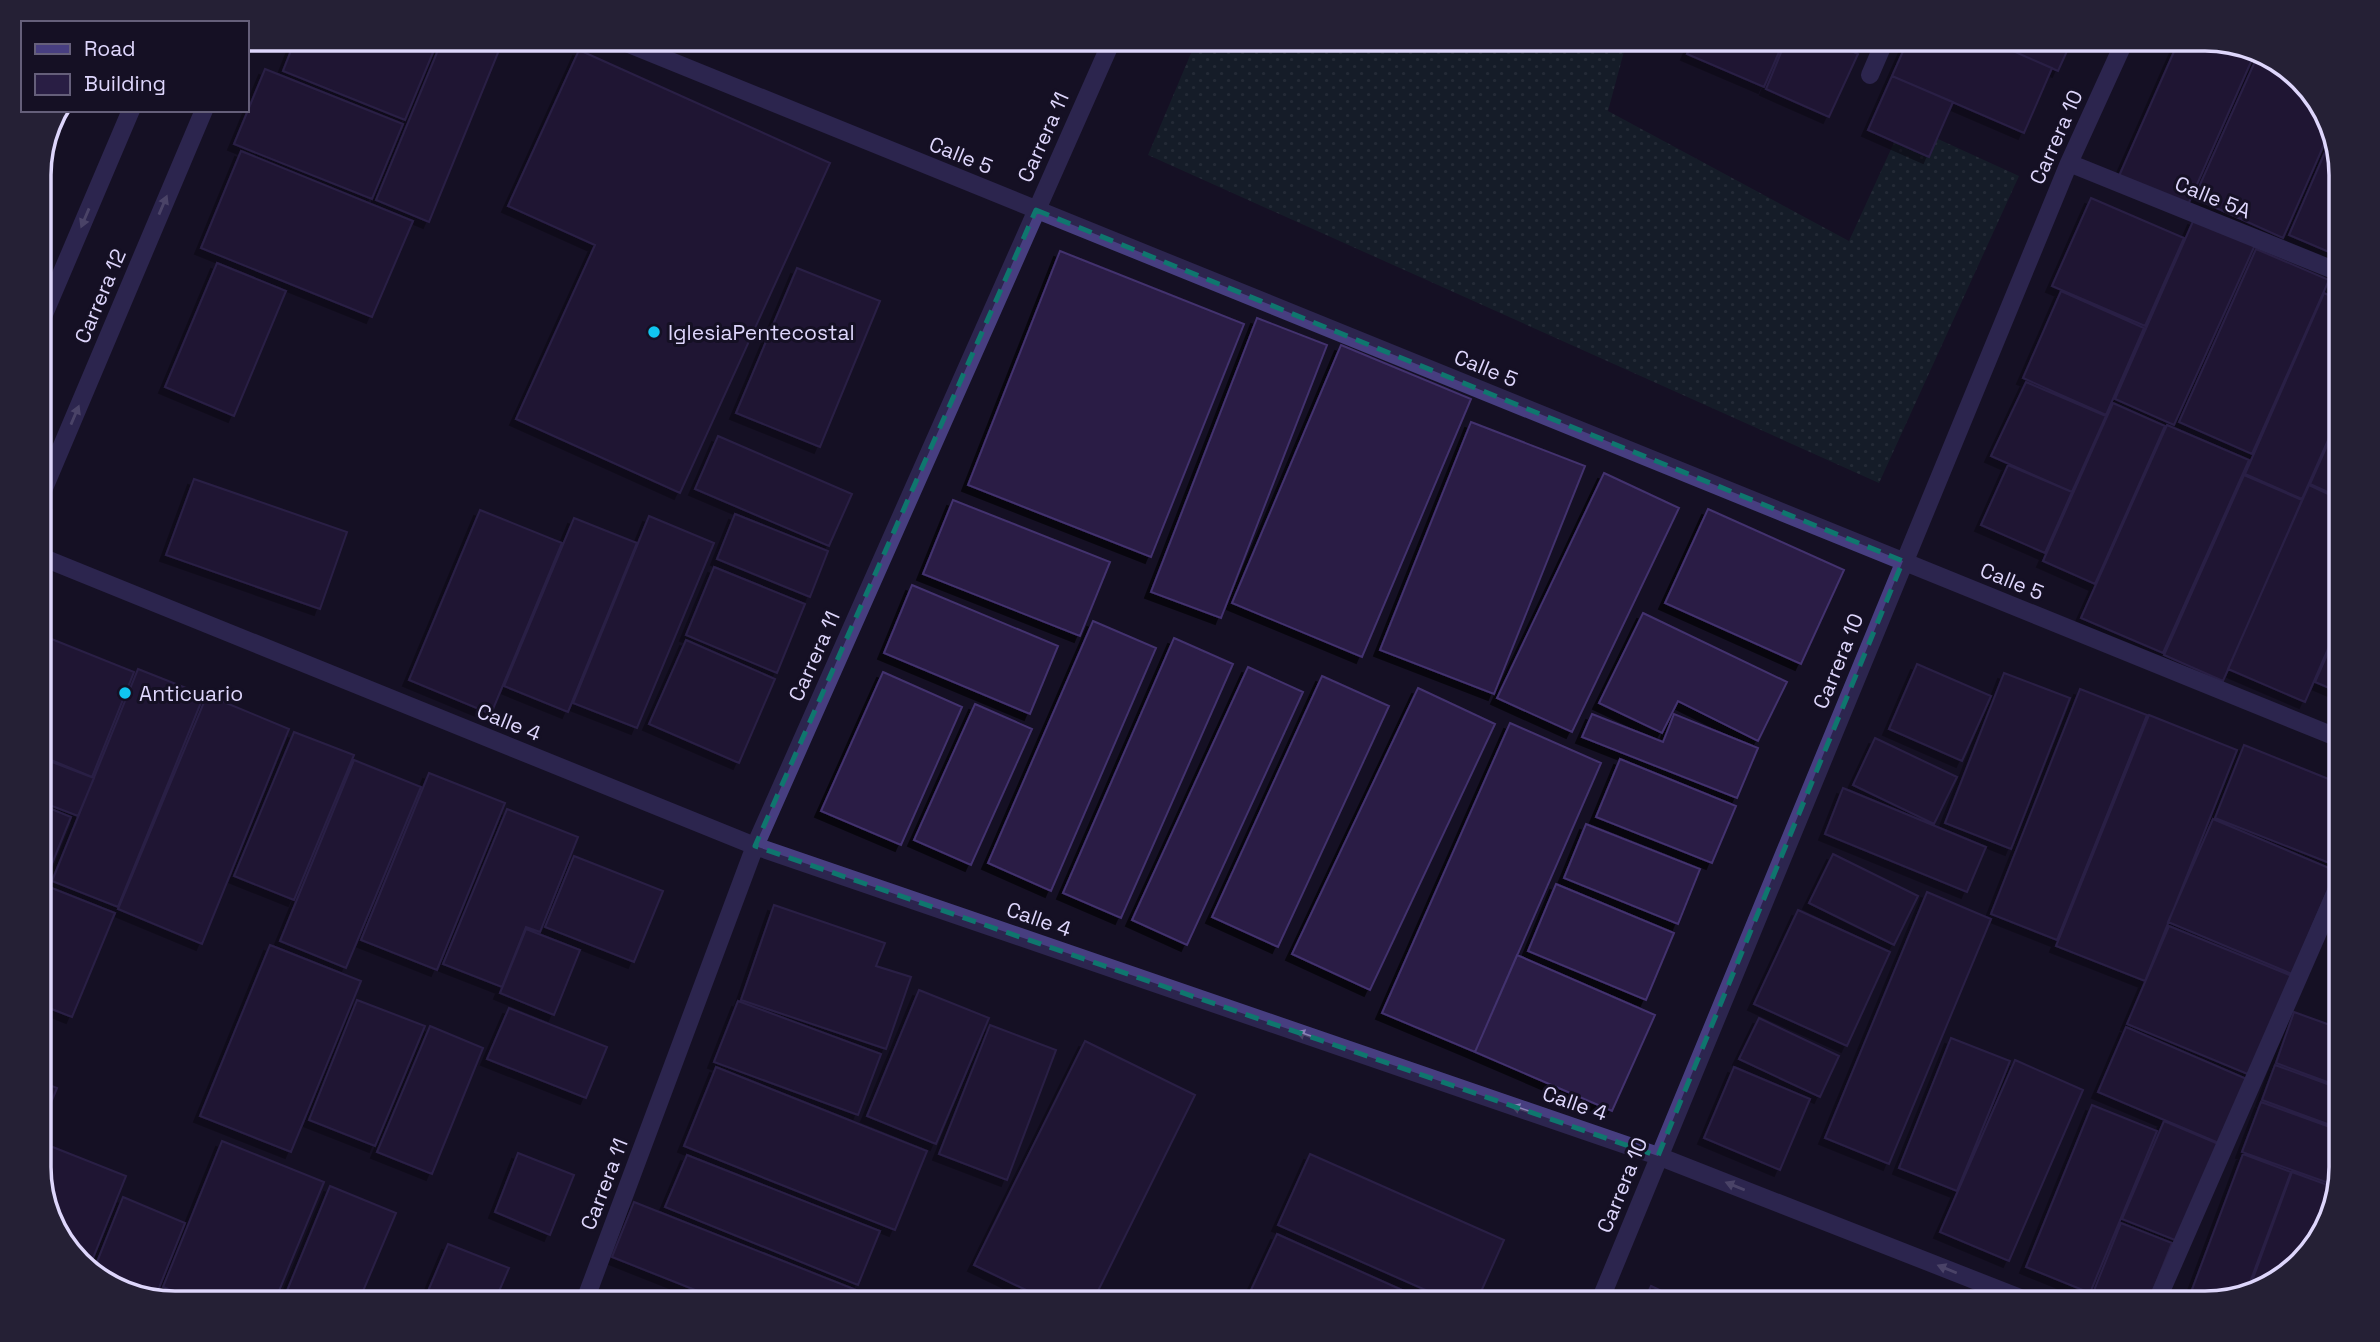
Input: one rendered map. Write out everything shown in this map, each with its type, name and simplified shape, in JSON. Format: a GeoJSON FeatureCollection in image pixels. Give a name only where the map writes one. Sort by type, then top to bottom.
{"type":"FeatureCollection","features":[{"type":"Feature","properties":{"kind":"street","name":"Calle 5"},"geometry":{"type":"LineString","coordinates":[[646,51],[2329,734]]}},
{"type":"Feature","properties":{"kind":"street","name":"Carrera 11"},"geometry":{"type":"LineString","coordinates":[[589,1291],[755,846],[1107,51]]}},
{"type":"Feature","properties":{"kind":"street"},"geometry":{"type":"LineString","coordinates":[[1870,75],[1880,51]]}},
{"type":"Feature","properties":{"kind":"street","name":"Carrera 10"},"geometry":{"type":"LineString","coordinates":[[1603,1291],[1903,561],[2069,163],[2120,51]]}},
{"type":"Feature","properties":{"kind":"street"},"geometry":{"type":"LineString","coordinates":[[51,298],[130,112]]}},
{"type":"Feature","properties":{"kind":"street","name":"Carrera 12"},"geometry":{"type":"LineString","coordinates":[[51,472],[203,112]]}},
{"type":"Feature","properties":{"kind":"street","name":"Calle 5A"},"geometry":{"type":"LineString","coordinates":[[2069,163],[2329,268]]}},
{"type":"Feature","properties":{"kind":"street","name":"Calle 4"},"geometry":{"type":"LineString","coordinates":[[51,561],[755,846],[1658,1156],[2000,1291]]}},
{"type":"Feature","properties":{"kind":"street"},"geometry":{"type":"LineString","coordinates":[[2162,1291],[2329,910]]}},
{"type":"Feature","properties":{"kind":"highlighted area"},"geometry":{"type":"Polygon","coordinates":[[[1036,210],[1903,561],[1658,1156],[755,846],[1036,210]]]}},
{"type":"Feature","properties":{"kind":"green space"},"geometry":{"type":"Polygon","coordinates":[[[1192,51],[1624,51],[1608,111],[1849,241],[1903,123],[2019,176],[1879,483],[1148,155],[1192,51]]]}},
{"type":"Feature","properties":{"kind":"building"},"geometry":{"type":"Polygon","coordinates":[[[291,51],[434,51],[405,120],[283,71],[291,51]]]}},
{"type":"Feature","properties":{"kind":"building"},"geometry":{"type":"Polygon","coordinates":[[[438,51],[499,51],[429,222],[376,200],[438,51]]]}},
{"type":"Feature","properties":{"kind":"building","name":"IglesiaPentecostal"},"geometry":{"type":"Polygon","coordinates":[[[579,51],[830,163],[680,493],[516,419],[595,245],[508,206],[579,51]]]}},
{"type":"Feature","properties":{"kind":"building"},"geometry":{"type":"Polygon","coordinates":[[[1688,51],[1779,51],[1764,87],[1687,54],[1688,51]]]}},
{"type":"Feature","properties":{"kind":"building"},"geometry":{"type":"Polygon","coordinates":[[[1782,51],[1851,51],[1858,54],[1829,117],[1766,89],[1782,51]]]}},
{"type":"Feature","properties":{"kind":"building"},"geometry":{"type":"Polygon","coordinates":[[[1903,51],[2013,51],[2052,68],[2024,133],[1892,76],[1903,51]]]}},
{"type":"Feature","properties":{"kind":"building"},"geometry":{"type":"Polygon","coordinates":[[[2013,51],[2067,51],[2058,71],[2013,51]]]}},
{"type":"Feature","properties":{"kind":"building"},"geometry":{"type":"Polygon","coordinates":[[[2174,51],[2221,52],[2252,60],[2187,207],[2119,176],[2174,51]]]}},
{"type":"Feature","properties":{"kind":"building"},"geometry":{"type":"Polygon","coordinates":[[[2255,61],[2267,67],[2281,76],[2304,99],[2320,127],[2325,143],[2283,238],[2194,198],[2255,61]]]}},
{"type":"Feature","properties":{"kind":"building"},"geometry":{"type":"Polygon","coordinates":[[[265,69],[403,124],[372,199],[234,144],[265,69]]]}},
{"type":"Feature","properties":{"kind":"building"},"geometry":{"type":"Polygon","coordinates":[[[1892,76],[1953,102],[1929,157],[1868,130],[1892,76]]]}},
{"type":"Feature","properties":{"kind":"building"},"geometry":{"type":"Polygon","coordinates":[[[2326,149],[2329,167],[2329,252],[2289,235],[2326,149]]]}},
{"type":"Feature","properties":{"kind":"building"},"geometry":{"type":"Polygon","coordinates":[[[241,151],[413,221],[372,317],[201,248],[241,151]]]}},
{"type":"Feature","properties":{"kind":"building"},"geometry":{"type":"Polygon","coordinates":[[[2091,198],[2184,238],[2145,326],[2052,286],[2091,198]]]}},
{"type":"Feature","properties":{"kind":"building"},"geometry":{"type":"Polygon","coordinates":[[[2194,219],[2255,245],[2174,425],[2115,399],[2194,219]]]}},
{"type":"Feature","properties":{"kind":"building"},"geometry":{"type":"Polygon","coordinates":[[[2256,249],[2329,280],[2252,454],[2179,422],[2256,249]]]}},
{"type":"Feature","properties":{"kind":"building"},"geometry":{"type":"Polygon","coordinates":[[[1060,251],[1244,324],[1151,557],[968,485],[1060,251]]]}},
{"type":"Feature","properties":{"kind":"building"},"geometry":{"type":"Polygon","coordinates":[[[217,263],[286,291],[234,416],[165,387],[217,263]]]}},
{"type":"Feature","properties":{"kind":"building"},"geometry":{"type":"Polygon","coordinates":[[[797,268],[880,301],[820,447],[736,413],[797,268]]]}},
{"type":"Feature","properties":{"kind":"building"},"geometry":{"type":"Polygon","coordinates":[[[2061,291],[2144,328],[2106,415],[2023,378],[2061,291]]]}},
{"type":"Feature","properties":{"kind":"building"},"geometry":{"type":"Polygon","coordinates":[[[2324,293],[2329,295],[2329,438],[2302,499],[2245,474],[2324,293]]]}},
{"type":"Feature","properties":{"kind":"building"},"geometry":{"type":"Polygon","coordinates":[[[1257,318],[1327,345],[1221,618],[1151,592],[1257,318]]]}},
{"type":"Feature","properties":{"kind":"building"},"geometry":{"type":"Polygon","coordinates":[[[1341,345],[1471,399],[1362,657],[1232,603],[1341,345]]]}},
{"type":"Feature","properties":{"kind":"building"},"geometry":{"type":"Polygon","coordinates":[[[2026,382],[2106,416],[2072,492],[1991,456],[2026,382]]]}},
{"type":"Feature","properties":{"kind":"building"},"geometry":{"type":"Polygon","coordinates":[[[2113,403],[2165,426],[2095,584],[2043,561],[2113,403]]]}},
{"type":"Feature","properties":{"kind":"building"},"geometry":{"type":"Polygon","coordinates":[[[1471,422],[1585,466],[1494,694],[1380,650],[1471,422]]]}},
{"type":"Feature","properties":{"kind":"building"},"geometry":{"type":"Polygon","coordinates":[[[2167,425],[2249,460],[2163,653],[2081,618],[2167,425]]]}},
{"type":"Feature","properties":{"kind":"building"},"geometry":{"type":"Polygon","coordinates":[[[718,436],[852,494],[829,546],[695,489],[718,436]]]}},
{"type":"Feature","properties":{"kind":"building"},"geometry":{"type":"Polygon","coordinates":[[[2329,441],[2329,493],[2310,484],[2329,441]]]}},
{"type":"Feature","properties":{"kind":"building"},"geometry":{"type":"Polygon","coordinates":[[[2008,465],[2072,492],[2045,553],[1981,525],[2008,465]]]}},
{"type":"Feature","properties":{"kind":"building"},"geometry":{"type":"Polygon","coordinates":[[[1604,473],[1679,508],[1572,732],[1497,698],[1604,473]]]}},
{"type":"Feature","properties":{"kind":"building"},"geometry":{"type":"Polygon","coordinates":[[[2244,475],[2302,500],[2223,681],[2164,655],[2244,475]]]}},
{"type":"Feature","properties":{"kind":"building"},"geometry":{"type":"Polygon","coordinates":[[[194,479],[347,532],[320,609],[166,555],[194,479]]]}},
{"type":"Feature","properties":{"kind":"building"},"geometry":{"type":"Polygon","coordinates":[[[2309,485],[2329,494],[2329,647],[2305,702],[2228,669],[2309,485]]]}},
{"type":"Feature","properties":{"kind":"building"},"geometry":{"type":"Polygon","coordinates":[[[953,500],[1110,562],[1080,636],[923,574],[953,500]]]}},
{"type":"Feature","properties":{"kind":"building"},"geometry":{"type":"Polygon","coordinates":[[[1708,509],[1844,570],[1801,664],[1665,603],[1708,509]]]}},
{"type":"Feature","properties":{"kind":"building"},"geometry":{"type":"Polygon","coordinates":[[[480,510],[562,543],[491,714],[409,680],[480,510]]]}},
{"type":"Feature","properties":{"kind":"building"},"geometry":{"type":"Polygon","coordinates":[[[735,514],[828,551],[810,597],[717,559],[735,514]]]}},
{"type":"Feature","properties":{"kind":"building"},"geometry":{"type":"Polygon","coordinates":[[[649,516],[714,543],[637,728],[573,703],[649,516]]]}},
{"type":"Feature","properties":{"kind":"building"},"geometry":{"type":"Polygon","coordinates":[[[574,518],[637,543],[568,712],[504,686],[574,518]]]}},
{"type":"Feature","properties":{"kind":"building"},"geometry":{"type":"Polygon","coordinates":[[[714,567],[805,604],[777,673],[686,635],[714,567]]]}},
{"type":"Feature","properties":{"kind":"building"},"geometry":{"type":"Polygon","coordinates":[[[912,585],[1058,646],[1030,714],[884,653],[912,585]]]}},
{"type":"Feature","properties":{"kind":"building"},"geometry":{"type":"Polygon","coordinates":[[[1643,613],[1787,682],[1758,741],[1678,701],[1662,733],[1599,703],[1643,613]]]}},
{"type":"Feature","properties":{"kind":"building"},"geometry":{"type":"Polygon","coordinates":[[[1093,621],[1156,648],[1051,891],[988,863],[1093,621]]]}},
{"type":"Feature","properties":{"kind":"building"},"geometry":{"type":"Polygon","coordinates":[[[1174,638],[1233,664],[1121,918],[1063,893],[1174,638]]]}},
{"type":"Feature","properties":{"kind":"building"},"geometry":{"type":"Polygon","coordinates":[[[51,639],[134,672],[92,777],[51,760],[51,639]]]}},
{"type":"Feature","properties":{"kind":"building"},"geometry":{"type":"Polygon","coordinates":[[[686,640],[775,679],[739,763],[649,724],[686,640]]]}},
{"type":"Feature","properties":{"kind":"building"},"geometry":{"type":"Polygon","coordinates":[[[2329,650],[2329,688],[2315,682],[2329,650]]]}},
{"type":"Feature","properties":{"kind":"building"},"geometry":{"type":"Polygon","coordinates":[[[1917,664],[1991,696],[1962,761],[1889,729],[1917,664]]]}},
{"type":"Feature","properties":{"kind":"building"},"geometry":{"type":"Polygon","coordinates":[[[1248,667],[1303,692],[1187,945],[1132,920],[1248,667]]]}},
{"type":"Feature","properties":{"kind":"building"},"geometry":{"type":"Polygon","coordinates":[[[138,669],[204,695],[118,907],[52,881],[138,669]]]}},
{"type":"Feature","properties":{"kind":"building"},"geometry":{"type":"Polygon","coordinates":[[[883,672],[962,707],[901,845],[821,811],[883,672]]]}},
{"type":"Feature","properties":{"kind":"building"},"geometry":{"type":"Polygon","coordinates":[[[2004,673],[2070,698],[2011,849],[1945,823],[2004,673]]]}},
{"type":"Feature","properties":{"kind":"building"},"geometry":{"type":"Polygon","coordinates":[[[1322,676],[1389,706],[1278,947],[1212,917],[1322,676]]]}},
{"type":"Feature","properties":{"kind":"building"},"geometry":{"type":"Polygon","coordinates":[[[1418,688],[1495,724],[1370,990],[1292,954],[1418,688]]]}},
{"type":"Feature","properties":{"kind":"building"},"geometry":{"type":"Polygon","coordinates":[[[2080,689],[2147,715],[2057,940],[1991,914],[2080,689]]]}},
{"type":"Feature","properties":{"kind":"building"},"geometry":{"type":"Polygon","coordinates":[[[207,695],[289,729],[202,944],[118,909],[207,695]]]}},
{"type":"Feature","properties":{"kind":"building"},"geometry":{"type":"Polygon","coordinates":[[[975,704],[1032,729],[971,865],[914,840],[975,704]]]}},
{"type":"Feature","properties":{"kind":"building"},"geometry":{"type":"Polygon","coordinates":[[[1592,714],[1663,742],[1674,714],[1758,748],[1737,798],[1582,737],[1592,714]]]}},
{"type":"Feature","properties":{"kind":"building"},"geometry":{"type":"Polygon","coordinates":[[[2149,715],[2237,750],[2145,981],[2056,946],[2149,715]]]}},
{"type":"Feature","properties":{"kind":"building"},"geometry":{"type":"Polygon","coordinates":[[[1510,723],[1601,763],[1475,1052],[1382,1013],[1510,723]]]}},
{"type":"Feature","properties":{"kind":"building"},"geometry":{"type":"Polygon","coordinates":[[[294,732],[354,755],[294,900],[234,876],[294,732]]]}},
{"type":"Feature","properties":{"kind":"building"},"geometry":{"type":"Polygon","coordinates":[[[1875,738],[1957,777],[1934,824],[1853,785],[1875,738]]]}},
{"type":"Feature","properties":{"kind":"building"},"geometry":{"type":"Polygon","coordinates":[[[2244,745],[2329,779],[2329,863],[2215,818],[2244,745]]]}},
{"type":"Feature","properties":{"kind":"building"},"geometry":{"type":"Polygon","coordinates":[[[1620,759],[1736,806],[1712,863],[1596,817],[1620,759]]]}},
{"type":"Feature","properties":{"kind":"building"},"geometry":{"type":"Polygon","coordinates":[[[354,760],[421,787],[346,968],[280,941],[354,760]]]}},
{"type":"Feature","properties":{"kind":"building"},"geometry":{"type":"Polygon","coordinates":[[[51,762],[94,778],[78,816],[51,806],[51,762]]]}},
{"type":"Feature","properties":{"kind":"building"},"geometry":{"type":"Polygon","coordinates":[[[429,773],[505,803],[437,970],[361,940],[429,773]]]}},
{"type":"Feature","properties":{"kind":"building"},"geometry":{"type":"Polygon","coordinates":[[[1843,788],[1986,847],[1967,892],[1825,834],[1843,788]]]}},
{"type":"Feature","properties":{"kind":"building"},"geometry":{"type":"Polygon","coordinates":[[[51,809],[71,817],[51,866],[51,809]]]}},
{"type":"Feature","properties":{"kind":"building"},"geometry":{"type":"Polygon","coordinates":[[[507,809],[578,837],[540,932],[526,927],[502,987],[443,964],[507,809]]]}},
{"type":"Feature","properties":{"kind":"building"},"geometry":{"type":"Polygon","coordinates":[[[2213,819],[2329,868],[2329,887],[2292,974],[2168,922],[2213,819]]]}},
{"type":"Feature","properties":{"kind":"building"},"geometry":{"type":"Polygon","coordinates":[[[1586,824],[1700,869],[1678,924],[1564,878],[1586,824]]]}},
{"type":"Feature","properties":{"kind":"building"},"geometry":{"type":"Polygon","coordinates":[[[1833,854],[1918,896],[1894,945],[1809,903],[1833,854]]]}},
{"type":"Feature","properties":{"kind":"building"},"geometry":{"type":"Polygon","coordinates":[[[574,856],[663,891],[634,962],[545,927],[574,856]]]}},
{"type":"Feature","properties":{"kind":"building"},"geometry":{"type":"Polygon","coordinates":[[[1556,884],[1674,933],[1646,1000],[1528,951],[1556,884]]]}},
{"type":"Feature","properties":{"kind":"building"},"geometry":{"type":"Polygon","coordinates":[[[51,888],[115,913],[72,1017],[51,1009],[51,888]]]}},
{"type":"Feature","properties":{"kind":"building"},"geometry":{"type":"Polygon","coordinates":[[[1927,892],[1991,919],[1889,1164],[1825,1138],[1927,892]]]}},
{"type":"Feature","properties":{"kind":"building"},"geometry":{"type":"Polygon","coordinates":[[[774,905],[885,943],[876,966],[911,977],[886,1049],[741,1000],[774,905]]]}},
{"type":"Feature","properties":{"kind":"building"},"geometry":{"type":"Polygon","coordinates":[[[1798,910],[1890,952],[1847,1046],[1754,1004],[1798,910]]]}},
{"type":"Feature","properties":{"kind":"building"},"geometry":{"type":"Polygon","coordinates":[[[2169,926],[2292,976],[2250,1075],[2127,1024],[2169,926]]]}},
{"type":"Feature","properties":{"kind":"building"},"geometry":{"type":"Polygon","coordinates":[[[526,929],[580,950],[554,1015],[500,993],[526,929]]]}},
{"type":"Feature","properties":{"kind":"building"},"geometry":{"type":"Polygon","coordinates":[[[270,945],[361,981],[291,1152],[200,1116],[270,945]]]}},
{"type":"Feature","properties":{"kind":"building"},"geometry":{"type":"Polygon","coordinates":[[[1517,955],[1655,1015],[1612,1111],[1475,1052],[1517,955]]]}},
{"type":"Feature","properties":{"kind":"building"},"geometry":{"type":"Polygon","coordinates":[[[919,990],[989,1018],[936,1144],[867,1116],[919,990]]]}},
{"type":"Feature","properties":{"kind":"building"},"geometry":{"type":"Polygon","coordinates":[[[357,1000],[425,1026],[375,1146],[309,1120],[357,1000]]]}},
{"type":"Feature","properties":{"kind":"building"},"geometry":{"type":"Polygon","coordinates":[[[738,1001],[881,1054],[858,1115],[714,1062],[738,1001]]]}},
{"type":"Feature","properties":{"kind":"building"},"geometry":{"type":"Polygon","coordinates":[[[509,1008],[607,1047],[586,1098],[487,1059],[509,1008]]]}},
{"type":"Feature","properties":{"kind":"building"},"geometry":{"type":"Polygon","coordinates":[[[2294,1012],[2329,1025],[2329,1083],[2276,1063],[2294,1012]]]}},
{"type":"Feature","properties":{"kind":"building"},"geometry":{"type":"Polygon","coordinates":[[[1759,1018],[1839,1056],[1820,1097],[1739,1059],[1759,1018]]]}},
{"type":"Feature","properties":{"kind":"building"},"geometry":{"type":"Polygon","coordinates":[[[990,1025],[1056,1050],[1007,1180],[939,1154],[990,1025]]]}},
{"type":"Feature","properties":{"kind":"building"},"geometry":{"type":"Polygon","coordinates":[[[430,1026],[483,1048],[432,1174],[377,1152],[430,1026]]]}},
{"type":"Feature","properties":{"kind":"building"},"geometry":{"type":"Polygon","coordinates":[[[2126,1027],[2249,1080],[2221,1144],[2098,1092],[2126,1027]]]}},
{"type":"Feature","properties":{"kind":"building"},"geometry":{"type":"Polygon","coordinates":[[[1951,1038],[2010,1061],[1957,1191],[1899,1168],[1951,1038]]]}},
{"type":"Feature","properties":{"kind":"building"},"geometry":{"type":"Polygon","coordinates":[[[1085,1041],[1195,1095],[1098,1291],[1028,1291],[974,1265],[1085,1041]]]}},
{"type":"Feature","properties":{"kind":"building"},"geometry":{"type":"Polygon","coordinates":[[[2015,1060],[2083,1090],[2009,1261],[1940,1232],[2015,1060]]]}},
{"type":"Feature","properties":{"kind":"building"},"geometry":{"type":"Polygon","coordinates":[[[2275,1065],[2329,1085],[2329,1125],[2262,1100],[2275,1065]]]}},
{"type":"Feature","properties":{"kind":"building"},"geometry":{"type":"Polygon","coordinates":[[[716,1067],[927,1151],[895,1230],[684,1146],[716,1067]]]}},
{"type":"Feature","properties":{"kind":"building"},"geometry":{"type":"Polygon","coordinates":[[[1734,1067],[1810,1099],[1780,1170],[1704,1138],[1734,1067]]]}},
{"type":"Feature","properties":{"kind":"building"},"geometry":{"type":"Polygon","coordinates":[[[51,1086],[57,1088],[51,1103],[51,1086]]]}},
{"type":"Feature","properties":{"kind":"building"},"geometry":{"type":"Polygon","coordinates":[[[2261,1102],[2329,1127],[2328,1183],[2242,1152],[2261,1102]]]}},
{"type":"Feature","properties":{"kind":"building"},"geometry":{"type":"Polygon","coordinates":[[[2092,1105],[2157,1131],[2091,1291],[2026,1267],[2092,1105]]]}},
{"type":"Feature","properties":{"kind":"building"},"geometry":{"type":"Polygon","coordinates":[[[2164,1121],[2221,1145],[2180,1242],[2122,1219],[2164,1121]]]}},
{"type":"Feature","properties":{"kind":"building"},"geometry":{"type":"Polygon","coordinates":[[[222,1141],[324,1182],[279,1291],[175,1291],[163,1287],[222,1141]]]}},
{"type":"Feature","properties":{"kind":"building"},"geometry":{"type":"Polygon","coordinates":[[[51,1146],[126,1176],[92,1260],[76,1243],[57,1207],[51,1175],[51,1146]]]}},
{"type":"Feature","properties":{"kind":"building"},"geometry":{"type":"Polygon","coordinates":[[[518,1153],[574,1175],[550,1235],[495,1212],[518,1153]]]}},
{"type":"Feature","properties":{"kind":"building"},"geometry":{"type":"Polygon","coordinates":[[[1310,1154],[1504,1240],[1481,1291],[1428,1291],[1278,1225],[1310,1154]]]}},
{"type":"Feature","properties":{"kind":"building"},"geometry":{"type":"Polygon","coordinates":[[[2243,1154],[2291,1172],[2250,1283],[2221,1290],[2192,1291],[2243,1154]]]}},
{"type":"Feature","properties":{"kind":"building"},"geometry":{"type":"Polygon","coordinates":[[[687,1155],[880,1231],[858,1285],[665,1207],[687,1155]]]}},
{"type":"Feature","properties":{"kind":"building"},"geometry":{"type":"Polygon","coordinates":[[[2292,1172],[2328,1185],[2320,1215],[2304,1243],[2281,1266],[2251,1282],[2292,1172]]]}},
{"type":"Feature","properties":{"kind":"building"},"geometry":{"type":"Polygon","coordinates":[[[330,1186],[396,1213],[363,1291],[287,1291],[330,1186]]]}},
{"type":"Feature","properties":{"kind":"building"},"geometry":{"type":"Polygon","coordinates":[[[123,1197],[185,1223],[158,1290],[127,1282],[96,1264],[123,1197]]]}},
{"type":"Feature","properties":{"kind":"building"},"geometry":{"type":"Polygon","coordinates":[[[634,1202],[859,1291],[698,1291],[612,1257],[634,1202]]]}},
{"type":"Feature","properties":{"kind":"building"},"geometry":{"type":"Polygon","coordinates":[[[2121,1223],[2172,1243],[2153,1291],[2094,1291],[2121,1223]]]}},
{"type":"Feature","properties":{"kind":"building"},"geometry":{"type":"Polygon","coordinates":[[[1277,1234],[1404,1291],[1251,1291],[1277,1234]]]}},
{"type":"Feature","properties":{"kind":"building"},"geometry":{"type":"Polygon","coordinates":[[[448,1244],[509,1268],[499,1291],[428,1291],[448,1244]]]}},
{"type":"Feature","properties":{"kind":"building"},"geometry":{"type":"Polygon","coordinates":[[[1651,1286],[1662,1291],[1649,1291],[1651,1286]]]}},
{"type":"Feature","properties":{"kind":"place","name":"IglesiaPentecostal"},"geometry":{"type":"Point","coordinates":[654,332]}},
{"type":"Feature","properties":{"kind":"place","name":"Anticuario"},"geometry":{"type":"Point","coordinates":[125,693]}}]}
